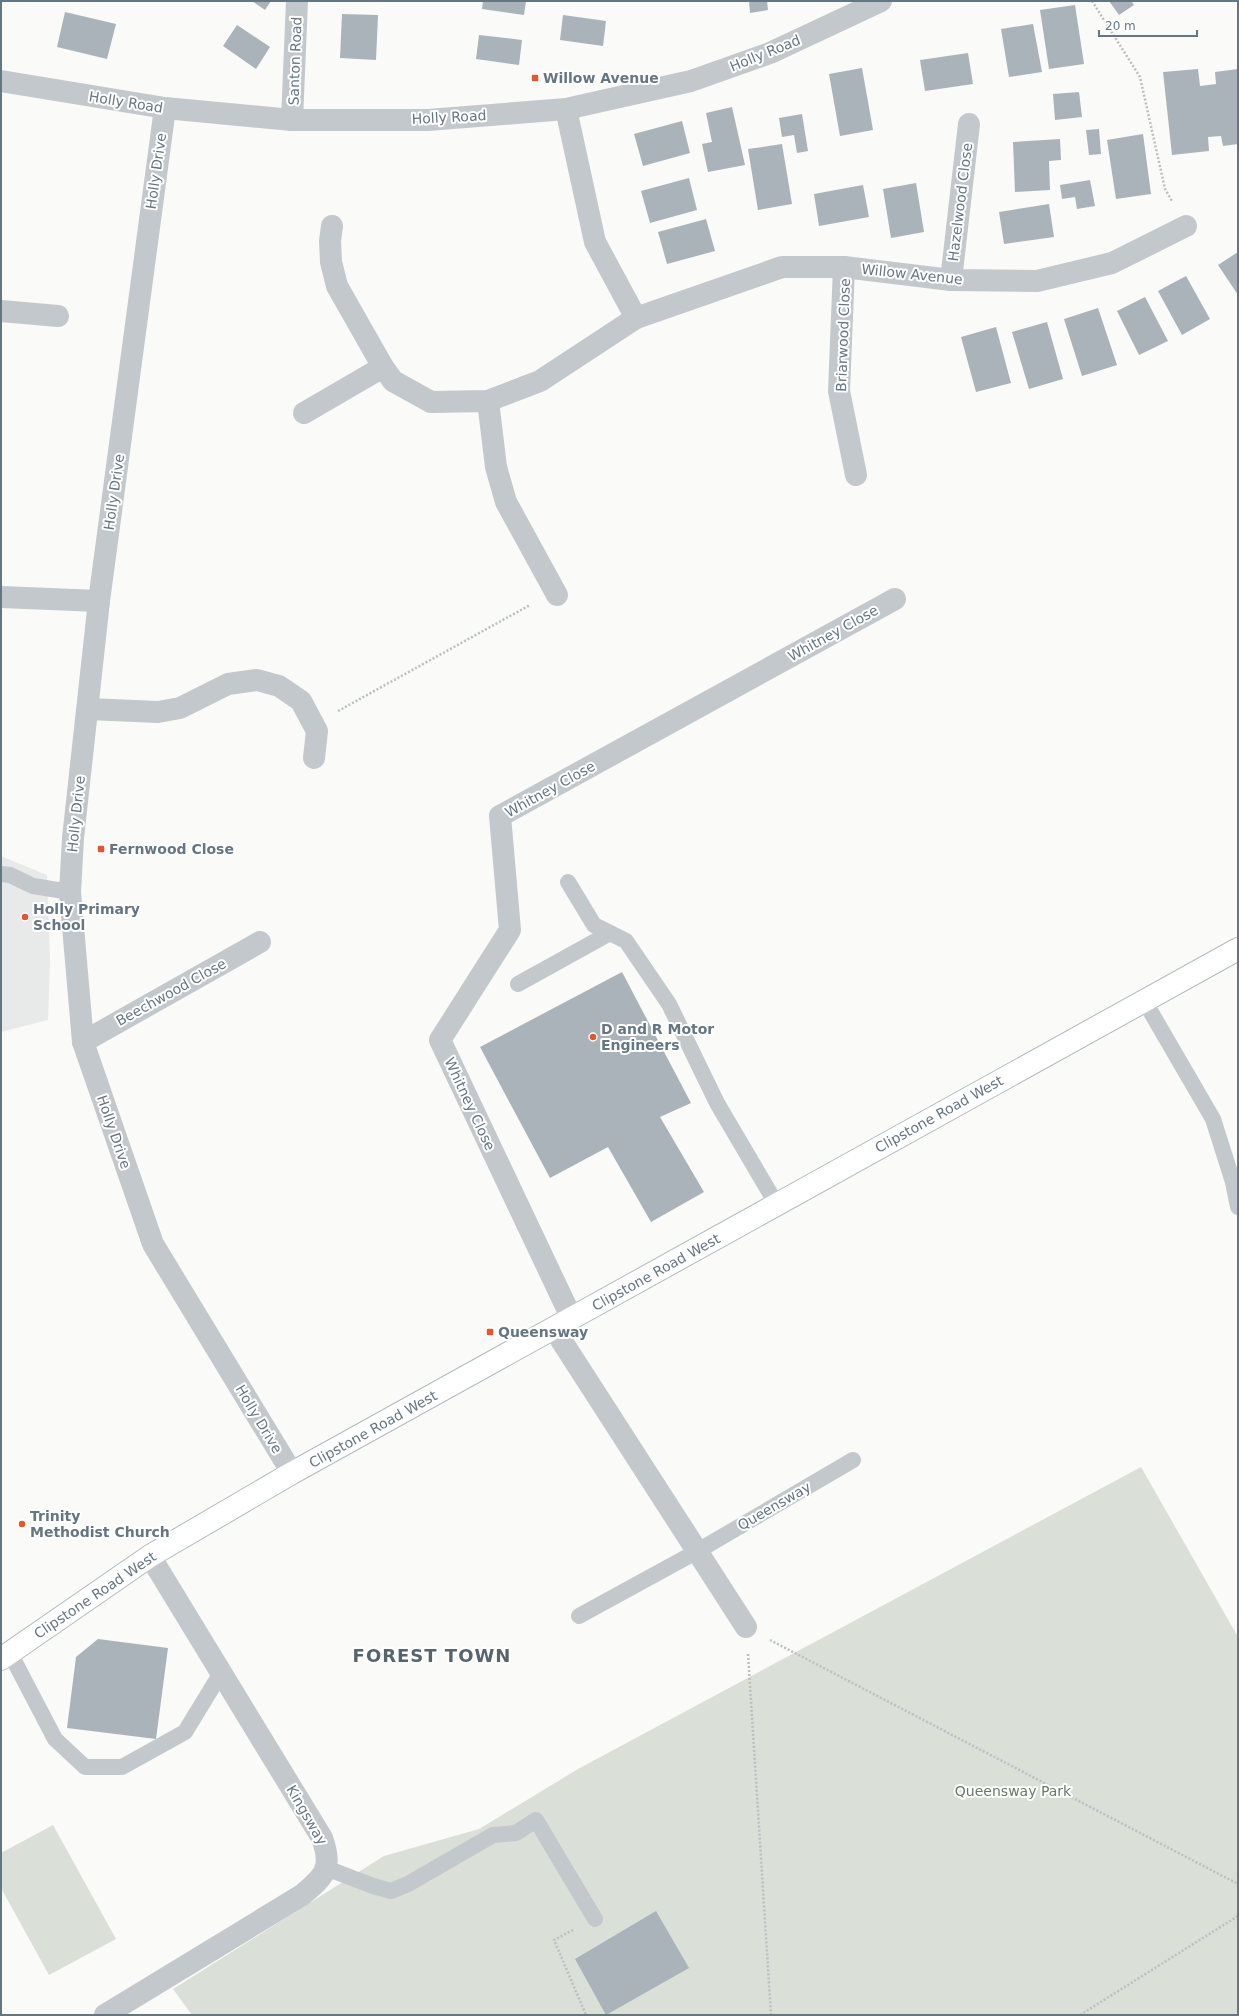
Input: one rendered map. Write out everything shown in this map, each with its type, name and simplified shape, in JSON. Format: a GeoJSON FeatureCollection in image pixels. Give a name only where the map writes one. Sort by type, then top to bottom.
{"type":"FeatureCollection","features":[{"type":"Feature","properties":{"kind":"main road","name":"Clipstone Road West"},"geometry":{"type":"LineString","coordinates":[[5,1656],[150,1556],[292,1473],[1075,1039],[1145,1002],[1238,949]]}},
{"type":"Feature","properties":{"kind":"street","name":"Santon Road"},"geometry":{"type":"LineString","coordinates":[[292,120],[297,1]]}},
{"type":"Feature","properties":{"kind":"street","name":"Holly Road"},"geometry":{"type":"LineString","coordinates":[[1,81],[164,108],[292,120],[428,120],[566,109],[691,81],[770,53],[881,1]]}},
{"type":"Feature","properties":{"kind":"street","name":"Holly Drive"},"geometry":{"type":"LineString","coordinates":[[164,108],[99,601],[73,838],[70,892],[83,1042],[153,1244],[292,1473]]}},
{"type":"Feature","properties":{"kind":"street"},"geometry":{"type":"LineString","coordinates":[[566,109],[595,242],[636,318]]}},
{"type":"Feature","properties":{"kind":"street","name":"Hazelwood Close"},"geometry":{"type":"LineString","coordinates":[[951,280],[969,124]]}},
{"type":"Feature","properties":{"kind":"street","name":"Willow Avenue"},"geometry":{"type":"LineString","coordinates":[[332,226],[330,241],[331,262],[337,286],[383,367],[393,381],[431,402],[488,401],[540,381],[636,318],[782,267],[844,267],[951,280],[1037,281],[1112,263],[1186,226]]}},
{"type":"Feature","properties":{"kind":"street","name":"Briarwood Close"},"geometry":{"type":"LineString","coordinates":[[844,267],[839,391],[856,475]]}},
{"type":"Feature","properties":{"kind":"street"},"geometry":{"type":"LineString","coordinates":[[1,311],[58,316]]}},
{"type":"Feature","properties":{"kind":"street"},"geometry":{"type":"LineString","coordinates":[[304,413],[383,367]]}},
{"type":"Feature","properties":{"kind":"street"},"geometry":{"type":"LineString","coordinates":[[488,401],[496,467],[506,502],[556,593]]}},
{"type":"Feature","properties":{"kind":"street"},"geometry":{"type":"LineString","coordinates":[[1,597],[99,601]]}},
{"type":"Feature","properties":{"kind":"street","name":"Whitney Close"},"geometry":{"type":"LineString","coordinates":[[563,1324],[440,1040],[510,930],[500,816],[895,599]]}},
{"type":"Feature","properties":{"kind":"street"},"geometry":{"type":"LineString","coordinates":[[88,708],[158,712],[180,708],[228,684],[257,680],[279,686],[301,701],[317,731],[314,758]]}},
{"type":"Feature","properties":{"kind":"street","name":"Beechwood Close"},"geometry":{"type":"LineString","coordinates":[[83,1042],[260,942]]}},
{"type":"Feature","properties":{"kind":"street"},"geometry":{"type":"LineString","coordinates":[[563,1324],[696,1552],[746,1628]]}},
{"type":"Feature","properties":{"kind":"street","name":"Kingsway"},"geometry":{"type":"LineString","coordinates":[[150,1556],[322,1838],[328,1853],[326,1868]]}},
{"type":"Feature","properties":{"kind":"street"},"geometry":{"type":"LineString","coordinates":[[105,2015],[302,1895],[319,1882],[326,1868]]}},
{"type":"Feature","properties":{"kind":"lane"},"geometry":{"type":"LineString","coordinates":[[1,874],[10,875],[33,886],[70,892]]}},
{"type":"Feature","properties":{"kind":"lane"},"geometry":{"type":"LineString","coordinates":[[568,882],[594,925],[626,941],[669,1004],[717,1103],[777,1205]]}},
{"type":"Feature","properties":{"kind":"lane"},"geometry":{"type":"LineString","coordinates":[[518,984],[610,933]]}},
{"type":"Feature","properties":{"kind":"lane"},"geometry":{"type":"LineString","coordinates":[[1145,1002],[1212,1119],[1233,1182],[1238,1207]]}},
{"type":"Feature","properties":{"kind":"lane","name":"Queensway"},"geometry":{"type":"LineString","coordinates":[[579,1616],[696,1552],[853,1460]]}},
{"type":"Feature","properties":{"kind":"lane"},"geometry":{"type":"LineString","coordinates":[[5,1656],[55,1739],[85,1767],[122,1767],[185,1732],[221,1673]]}},
{"type":"Feature","properties":{"kind":"lane"},"geometry":{"type":"LineString","coordinates":[[326,1868],[373,1886],[391,1891],[408,1884],[493,1835],[516,1833],[536,1820],[595,1919]]}},
{"type":"Feature","properties":{"kind":"path"},"geometry":{"type":"LineString","coordinates":[[1092,1],[1140,77],[1165,188],[1186,226]]}},
{"type":"Feature","properties":{"kind":"path"},"geometry":{"type":"LineString","coordinates":[[313,724],[556,593]]}},
{"type":"Feature","properties":{"kind":"path"},"geometry":{"type":"LineString","coordinates":[[746,1628],[1238,1884]]}},
{"type":"Feature","properties":{"kind":"path"},"geometry":{"type":"LineString","coordinates":[[746,1628],[771,2015]]}},
{"type":"Feature","properties":{"kind":"path"},"geometry":{"type":"LineString","coordinates":[[1080,2015],[1238,1916]]}},
{"type":"Feature","properties":{"kind":"path"},"geometry":{"type":"LineString","coordinates":[[586,2015],[554,1940],[595,1919]]}},
{"type":"Feature","properties":{"kind":"shaded area","name":"Holly Primary School"},"geometry":{"type":"Polygon","coordinates":[[[1,856],[47,875],[50,959],[48,1020],[1,1032],[1,856]]]}},
{"type":"Feature","properties":{"kind":"green space","name":"Queensway Park"},"geometry":{"type":"Polygon","coordinates":[[[1141,1467],[1238,1637],[1238,2015],[192,2015],[173,1989],[384,1856],[479,1829],[578,1769],[1141,1467]]]}},
{"type":"Feature","properties":{"kind":"green space"},"geometry":{"type":"Polygon","coordinates":[[[53,1825],[116,1939],[49,1975],[1,1888],[1,1853],[53,1825]]]}},
{"type":"Feature","properties":{"kind":"building"},"geometry":{"type":"Polygon","coordinates":[[[252,1],[271,1],[265,10],[252,1]]]}},
{"type":"Feature","properties":{"kind":"building"},"geometry":{"type":"Polygon","coordinates":[[[483,1],[526,1],[524,15],[482,9],[483,1]]]}},
{"type":"Feature","properties":{"kind":"building"},"geometry":{"type":"Polygon","coordinates":[[[749,1],[767,1],[768,10],[750,13],[749,1]]]}},
{"type":"Feature","properties":{"kind":"building"},"geometry":{"type":"Polygon","coordinates":[[[1109,1],[1131,1],[1134,5],[1119,15],[1109,1]]]}},
{"type":"Feature","properties":{"kind":"building"},"geometry":{"type":"Polygon","coordinates":[[[1075,5],[1084,64],[1049,69],[1040,10],[1075,5]]]}},
{"type":"Feature","properties":{"kind":"building"},"geometry":{"type":"Polygon","coordinates":[[[65,12],[116,24],[107,59],[57,47],[65,12]]]}},
{"type":"Feature","properties":{"kind":"building"},"geometry":{"type":"Polygon","coordinates":[[[342,14],[378,15],[376,60],[340,58],[342,14]]]}},
{"type":"Feature","properties":{"kind":"building"},"geometry":{"type":"Polygon","coordinates":[[[563,15],[606,21],[603,46],[560,40],[563,15]]]}},
{"type":"Feature","properties":{"kind":"building"},"geometry":{"type":"Polygon","coordinates":[[[1033,24],[1042,72],[1009,77],[1001,29],[1033,24]]]}},
{"type":"Feature","properties":{"kind":"building"},"geometry":{"type":"Polygon","coordinates":[[[237,25],[270,47],[256,69],[223,46],[237,25]]]}},
{"type":"Feature","properties":{"kind":"building"},"geometry":{"type":"Polygon","coordinates":[[[479,35],[522,40],[519,65],[476,59],[479,35]]]}},
{"type":"Feature","properties":{"kind":"building"},"geometry":{"type":"Polygon","coordinates":[[[968,53],[973,84],[925,91],[920,60],[968,53]]]}},
{"type":"Feature","properties":{"kind":"building"},"geometry":{"type":"Polygon","coordinates":[[[862,68],[873,130],[840,136],[829,74],[862,68]]]}},
{"type":"Feature","properties":{"kind":"building"},"geometry":{"type":"Polygon","coordinates":[[[1198,69],[1200,86],[1216,84],[1215,72],[1238,69],[1238,144],[1223,146],[1221,136],[1208,137],[1209,151],[1172,155],[1163,72],[1198,69]]]}},
{"type":"Feature","properties":{"kind":"building"},"geometry":{"type":"Polygon","coordinates":[[[1079,92],[1082,117],[1055,120],[1053,94],[1079,92]]]}},
{"type":"Feature","properties":{"kind":"building"},"geometry":{"type":"Polygon","coordinates":[[[732,107],[745,165],[708,172],[702,144],[712,142],[706,113],[732,107]]]}},
{"type":"Feature","properties":{"kind":"building"},"geometry":{"type":"Polygon","coordinates":[[[802,114],[808,151],[797,153],[794,135],[782,137],[779,118],[802,114]]]}},
{"type":"Feature","properties":{"kind":"building"},"geometry":{"type":"Polygon","coordinates":[[[682,121],[690,153],[643,166],[634,134],[682,121]]]}},
{"type":"Feature","properties":{"kind":"building"},"geometry":{"type":"Polygon","coordinates":[[[1099,129],[1101,154],[1089,155],[1086,130],[1099,129]]]}},
{"type":"Feature","properties":{"kind":"building"},"geometry":{"type":"Polygon","coordinates":[[[1143,134],[1151,194],[1116,199],[1107,140],[1143,134]]]}},
{"type":"Feature","properties":{"kind":"building"},"geometry":{"type":"Polygon","coordinates":[[[1060,139],[1061,160],[1049,161],[1050,190],[1015,192],[1013,142],[1060,139]]]}},
{"type":"Feature","properties":{"kind":"building"},"geometry":{"type":"Polygon","coordinates":[[[782,144],[792,204],[758,210],[748,149],[782,144]]]}},
{"type":"Feature","properties":{"kind":"building"},"geometry":{"type":"Polygon","coordinates":[[[689,178],[697,210],[650,223],[641,191],[689,178]]]}},
{"type":"Feature","properties":{"kind":"building"},"geometry":{"type":"Polygon","coordinates":[[[1090,180],[1095,206],[1077,209],[1075,197],[1062,199],[1060,185],[1090,180]]]}},
{"type":"Feature","properties":{"kind":"building"},"geometry":{"type":"Polygon","coordinates":[[[916,183],[924,232],[891,238],[883,189],[916,183]]]}},
{"type":"Feature","properties":{"kind":"building"},"geometry":{"type":"Polygon","coordinates":[[[863,185],[869,217],[819,226],[814,194],[863,185]]]}},
{"type":"Feature","properties":{"kind":"building"},"geometry":{"type":"Polygon","coordinates":[[[1049,204],[1054,237],[1004,244],[999,212],[1049,204]]]}},
{"type":"Feature","properties":{"kind":"building"},"geometry":{"type":"Polygon","coordinates":[[[706,219],[715,251],[667,264],[658,232],[706,219]]]}},
{"type":"Feature","properties":{"kind":"building"},"geometry":{"type":"Polygon","coordinates":[[[1238,252],[1238,295],[1218,265],[1238,252]]]}},
{"type":"Feature","properties":{"kind":"building"},"geometry":{"type":"Polygon","coordinates":[[[1186,276],[1210,319],[1182,335],[1158,291],[1186,276]]]}},
{"type":"Feature","properties":{"kind":"building"},"geometry":{"type":"Polygon","coordinates":[[[1145,297],[1168,341],[1139,355],[1117,311],[1145,297]]]}},
{"type":"Feature","properties":{"kind":"building"},"geometry":{"type":"Polygon","coordinates":[[[1098,308],[1117,365],[1082,376],[1064,319],[1098,308]]]}},
{"type":"Feature","properties":{"kind":"building"},"geometry":{"type":"Polygon","coordinates":[[[1047,322],[1063,379],[1029,389],[1012,332],[1047,322]]]}},
{"type":"Feature","properties":{"kind":"building"},"geometry":{"type":"Polygon","coordinates":[[[996,327],[1011,383],[976,392],[961,337],[996,327]]]}},
{"type":"Feature","properties":{"kind":"building"},"geometry":{"type":"Polygon","coordinates":[[[622,972],[691,1103],[660,1117],[704,1192],[651,1222],[608,1147],[550,1178],[480,1047],[622,972]]]}},
{"type":"Feature","properties":{"kind":"building"},"geometry":{"type":"Polygon","coordinates":[[[98,1639],[168,1648],[156,1739],[67,1728],[76,1657],[98,1639]]]}},
{"type":"Feature","properties":{"kind":"building"},"geometry":{"type":"Polygon","coordinates":[[[656,1911],[689,1968],[606,2015],[575,1959],[656,1911]]]}},
{"type":"Feature","properties":{"kind":"place","name":"Willow Avenue"},"geometry":{"type":"Point","coordinates":[535,78]}},
{"type":"Feature","properties":{"kind":"place","name":"Fernwood Close"},"geometry":{"type":"Point","coordinates":[101,849]}},
{"type":"Feature","properties":{"kind":"place","name":"Holly Primary School"},"geometry":{"type":"Point","coordinates":[25,917]}},
{"type":"Feature","properties":{"kind":"place","name":"D and R Motor Engineers"},"geometry":{"type":"Point","coordinates":[593,1037]}},
{"type":"Feature","properties":{"kind":"place","name":"Queensway"},"geometry":{"type":"Point","coordinates":[490,1332]}},
{"type":"Feature","properties":{"kind":"place","name":"Trinity Methodist Church"},"geometry":{"type":"Point","coordinates":[22,1524]}},
{"type":"Feature","properties":{"kind":"district","name":"FOREST TOWN"},"geometry":{"type":"Point","coordinates":[432,1655]}}]}
